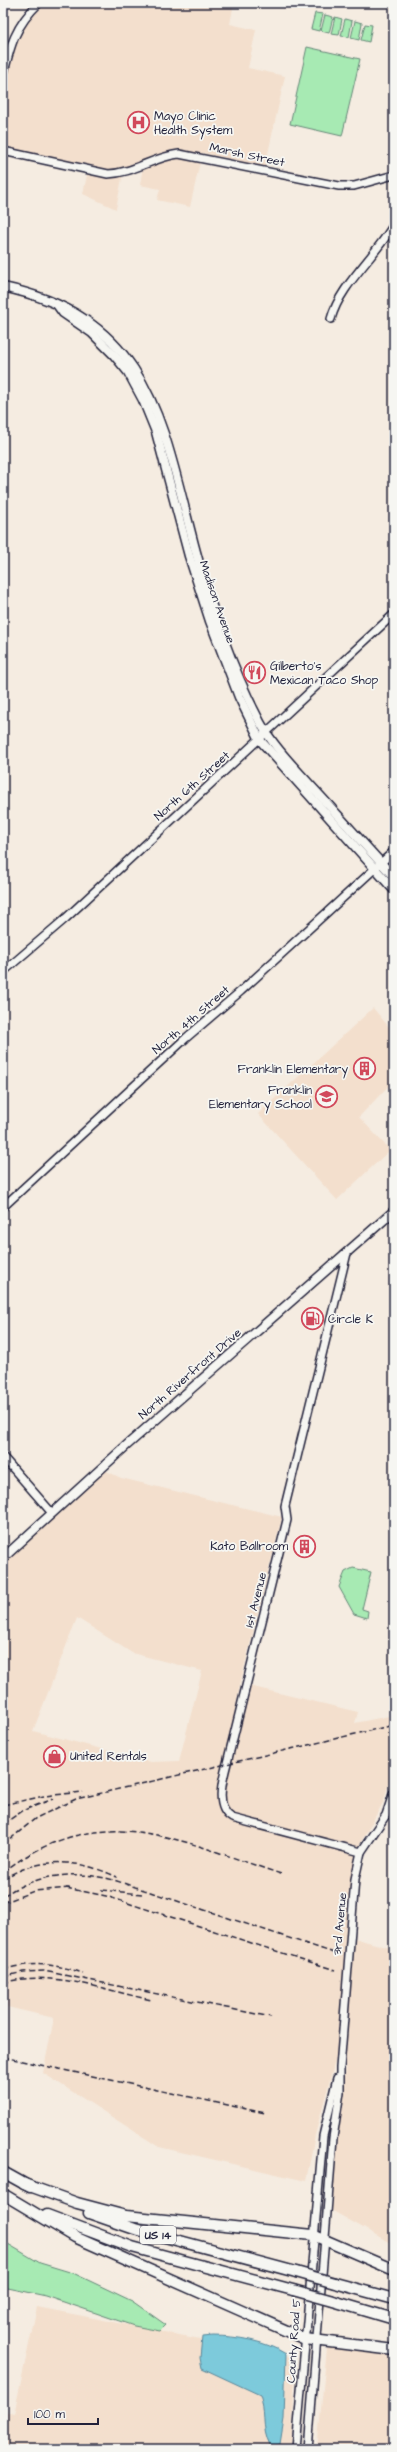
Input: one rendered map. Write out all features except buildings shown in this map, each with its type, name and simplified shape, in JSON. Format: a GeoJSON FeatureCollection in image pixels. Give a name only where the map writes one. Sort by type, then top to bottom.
{"type":"FeatureCollection","features":[{"type":"Feature","properties":{"kind":"highway","name":"US 14"},"geometry":{"type":"LineString","coordinates":[[3,2172],[68,2205],[129,2227],[394,2299]]}},
{"type":"Feature","properties":{"kind":"highway"},"geometry":{"type":"LineString","coordinates":[[24,2184],[77,2203],[126,2216],[313,2235],[394,2270]]}},
{"type":"Feature","properties":{"kind":"highway"},"geometry":{"type":"LineString","coordinates":[[3,2193],[75,2237],[305,2340],[394,2350]]}},
{"type":"Feature","properties":{"kind":"highway","name":"US 14"},"geometry":{"type":"LineString","coordinates":[[3,2193],[44,2214],[107,2239],[394,2319]]}},
{"type":"Feature","properties":{"kind":"main road","name":"Madison Avenue"},"geometry":{"type":"LineString","coordinates":[[3,287],[34,296],[58,306],[66,307],[78,314],[104,334],[126,358],[150,396],[163,430],[208,592],[236,667],[266,733],[283,755],[394,877]]}},
{"type":"Feature","properties":{"kind":"main road","name":"Madison Avenue"},"geometry":{"type":"LineString","coordinates":[[58,306],[63,313],[92,333],[114,354],[131,377],[143,400],[156,432],[189,556],[210,620],[229,673],[260,740],[394,890]]}},
{"type":"Feature","properties":{"kind":"main road","name":"North Riverfront Drive"},"geometry":{"type":"LineString","coordinates":[[3,1558],[127,1445],[394,1212]]}},
{"type":"Feature","properties":{"kind":"street"},"geometry":{"type":"LineString","coordinates":[[3,78],[9,49],[17,29],[39,3]]}},
{"type":"Feature","properties":{"kind":"street","name":"Marsh Street"},"geometry":{"type":"LineString","coordinates":[[3,151],[108,174],[123,173],[161,157],[179,154],[339,186],[354,186],[394,175]]}},
{"type":"Feature","properties":{"kind":"street"},"geometry":{"type":"LineString","coordinates":[[331,320],[342,295],[386,238],[394,224]]}},
{"type":"Feature","properties":{"kind":"street","name":"North 6th Street"},"geometry":{"type":"LineString","coordinates":[[3,972],[66,918],[260,740],[394,614]]}},
{"type":"Feature","properties":{"kind":"street","name":"North 4th Street"},"geometry":{"type":"LineString","coordinates":[[3,1206],[186,1038],[241,991],[394,851]]}},
{"type":"Feature","properties":{"kind":"street","name":"1st Avenue"},"geometry":{"type":"LineString","coordinates":[[346,1253],[285,1506],[286,1520],[228,1759],[222,1796],[224,1811],[232,1818],[361,1852]]}},
{"type":"Feature","properties":{"kind":"street"},"geometry":{"type":"LineString","coordinates":[[3,1457],[52,1513]]}},
{"type":"Feature","properties":{"kind":"street","name":"3rd Avenue"},"geometry":{"type":"LineString","coordinates":[[325,2239],[333,2138],[340,2092],[340,2068],[355,1879],[361,1852],[386,1815],[394,1792]]}},
{"type":"Feature","properties":{"kind":"street","name":"3rd Avenue"},"geometry":{"type":"LineString","coordinates":[[313,2235],[323,2136],[340,2068]]}},
{"type":"Feature","properties":{"kind":"street","name":"County Road 5"},"geometry":{"type":"LineString","coordinates":[[296,2449],[313,2235]]}},
{"type":"Feature","properties":{"kind":"street","name":"County Road 5"},"geometry":{"type":"LineString","coordinates":[[308,2449],[325,2239]]}},
{"type":"Feature","properties":{"kind":"shaded area","name":"Mayo Clinic Health System"},"geometry":{"type":"Polygon","coordinates":[[[47,3],[234,3],[230,24],[256,30],[248,68],[285,76],[265,167],[202,153],[190,207],[157,200],[160,189],[140,185],[143,166],[123,173],[116,209],[83,194],[89,166],[3,147],[3,100],[14,48],[28,20],[47,3]]]}},
{"type":"Feature","properties":{"kind":"shaded area","name":"Franklin Elementary School"},"geometry":{"type":"Polygon","coordinates":[[[373,1008],[394,1033],[394,1080],[359,1117],[390,1150],[337,1200],[258,1114],[373,1008]]]}},
{"type":"Feature","properties":{"kind":"shaded area"},"geometry":{"type":"Polygon","coordinates":[[[104,1470],[121,1478],[282,1517],[241,1680],[227,1750],[234,1749],[249,1686],[358,1712],[355,1723],[394,1715],[394,1763],[384,1801],[357,1849],[347,1936],[338,2050],[315,2135],[306,2181],[159,2147],[43,2073],[54,2018],[3,2006],[3,1562],[104,1470]],[[77,1618],[33,1731],[151,1762],[179,1761],[202,1671],[132,1653],[77,1618]]]}},
{"type":"Feature","properties":{"kind":"shaded area"},"geometry":{"type":"Polygon","coordinates":[[[353,1938],[394,1949],[394,2245],[331,2210],[336,2144],[346,2069],[345,2048],[353,1938]]]}},
{"type":"Feature","properties":{"kind":"shaded area"},"geometry":{"type":"Polygon","coordinates":[[[37,2307],[296,2358],[291,2449],[3,2449],[3,2412],[14,2414],[37,2307]]]}},
{"type":"Feature","properties":{"kind":"shaded area"},"geometry":{"type":"Polygon","coordinates":[[[327,2348],[394,2355],[394,2449],[317,2449],[327,2348]]]}},
{"type":"Feature","properties":{"kind":"green space"},"geometry":{"type":"Polygon","coordinates":[[[315,13],[323,14],[319,31],[311,29],[315,13]]]}},
{"type":"Feature","properties":{"kind":"green space"},"geometry":{"type":"Polygon","coordinates":[[[325,15],[333,17],[329,33],[321,31],[325,15]]]}},
{"type":"Feature","properties":{"kind":"green space"},"geometry":{"type":"Polygon","coordinates":[[[335,17],[342,19],[339,35],[331,34],[335,17]]]}},
{"type":"Feature","properties":{"kind":"green space"},"geometry":{"type":"Polygon","coordinates":[[[345,19],[352,21],[349,37],[341,36],[345,19]]]}},
{"type":"Feature","properties":{"kind":"green space"},"geometry":{"type":"Polygon","coordinates":[[[355,21],[362,23],[359,40],[351,38],[355,21]]]}},
{"type":"Feature","properties":{"kind":"green space"},"geometry":{"type":"Polygon","coordinates":[[[365,24],[372,25],[369,42],[361,40],[365,24]]]}},
{"type":"Feature","properties":{"kind":"green space"},"geometry":{"type":"Polygon","coordinates":[[[307,47],[360,59],[342,136],[290,124],[307,47]]]}},
{"type":"Feature","properties":{"kind":"green space"},"geometry":{"type":"Polygon","coordinates":[[[353,1568],[371,1572],[362,1609],[368,1611],[367,1618],[354,1614],[339,1587],[345,1572],[353,1568]]]}},
{"type":"Feature","properties":{"kind":"green space"},"geometry":{"type":"Polygon","coordinates":[[[3,2241],[40,2263],[73,2273],[132,2301],[166,2325],[160,2331],[134,2326],[46,2296],[3,2287],[3,2241]]]}},
{"type":"Feature","properties":{"kind":"water"},"geometry":{"type":"Polygon","coordinates":[[[213,2336],[251,2340],[278,2349],[286,2354],[284,2419],[280,2444],[275,2446],[270,2445],[267,2438],[260,2395],[202,2368],[200,2358],[202,2337],[213,2336]]]}},
{"type":"Feature","properties":{"kind":"railway"},"geometry":{"type":"LineString","coordinates":[[3,1845],[36,1818],[76,1799],[394,1725]]}},
{"type":"Feature","properties":{"kind":"railway"},"geometry":{"type":"LineString","coordinates":[[3,1805],[44,1796],[83,1792]]}},
{"type":"Feature","properties":{"kind":"railway"},"geometry":{"type":"LineString","coordinates":[[3,1824],[24,1810],[53,1799]]}},
{"type":"Feature","properties":{"kind":"railway"},"geometry":{"type":"LineString","coordinates":[[3,1872],[39,1849],[74,1836],[108,1831],[142,1833],[175,1839],[284,1875]]}},
{"type":"Feature","properties":{"kind":"railway"},"geometry":{"type":"LineString","coordinates":[[3,1879],[31,1866],[60,1863],[88,1866],[117,1877]]}},
{"type":"Feature","properties":{"kind":"railway"},"geometry":{"type":"LineString","coordinates":[[3,1896],[29,1883],[57,1876],[85,1875],[99,1877],[114,1880],[334,1953]]}},
{"type":"Feature","properties":{"kind":"railway"},"geometry":{"type":"LineString","coordinates":[[66,1888],[106,1896],[335,1970]]}},
{"type":"Feature","properties":{"kind":"railway"},"geometry":{"type":"LineString","coordinates":[[3,1903],[34,1891],[71,1888]]}},
{"type":"Feature","properties":{"kind":"railway"},"geometry":{"type":"LineString","coordinates":[[101,1890],[142,1894]]}},
{"type":"Feature","properties":{"kind":"railway"},"geometry":{"type":"LineString","coordinates":[[3,1970],[23,1965],[43,1965],[63,1967],[83,1973]]}},
{"type":"Feature","properties":{"kind":"railway"},"geometry":{"type":"LineString","coordinates":[[3,1977],[23,1972],[44,1971],[271,2017]]}},
{"type":"Feature","properties":{"kind":"railway"},"geometry":{"type":"LineString","coordinates":[[3,1983],[20,1979],[39,1978],[77,1982],[151,2000]]}},
{"type":"Feature","properties":{"kind":"railway"},"geometry":{"type":"LineString","coordinates":[[3,2057],[265,2113]]}},
{"type":"Feature","properties":{"kind":"place","name":"Mayo Clinic Health System"},"geometry":{"type":"Point","coordinates":[139,123]}},
{"type":"Feature","properties":{"kind":"place","name":"Gilberto's Mexican Taco Shop"},"geometry":{"type":"Point","coordinates":[255,673]}},
{"type":"Feature","properties":{"kind":"place","name":"Franklin Elementary"},"geometry":{"type":"Point","coordinates":[364,1069]}},
{"type":"Feature","properties":{"kind":"place","name":"Franklin Elementary School"},"geometry":{"type":"Point","coordinates":[327,1097]}},
{"type":"Feature","properties":{"kind":"place","name":"Circle K"},"geometry":{"type":"Point","coordinates":[313,1319]}},
{"type":"Feature","properties":{"kind":"place","name":"Kato Ballroom"},"geometry":{"type":"Point","coordinates":[304,1546]}},
{"type":"Feature","properties":{"kind":"place","name":"United Rentals"},"geometry":{"type":"Point","coordinates":[55,1756]}}]}
